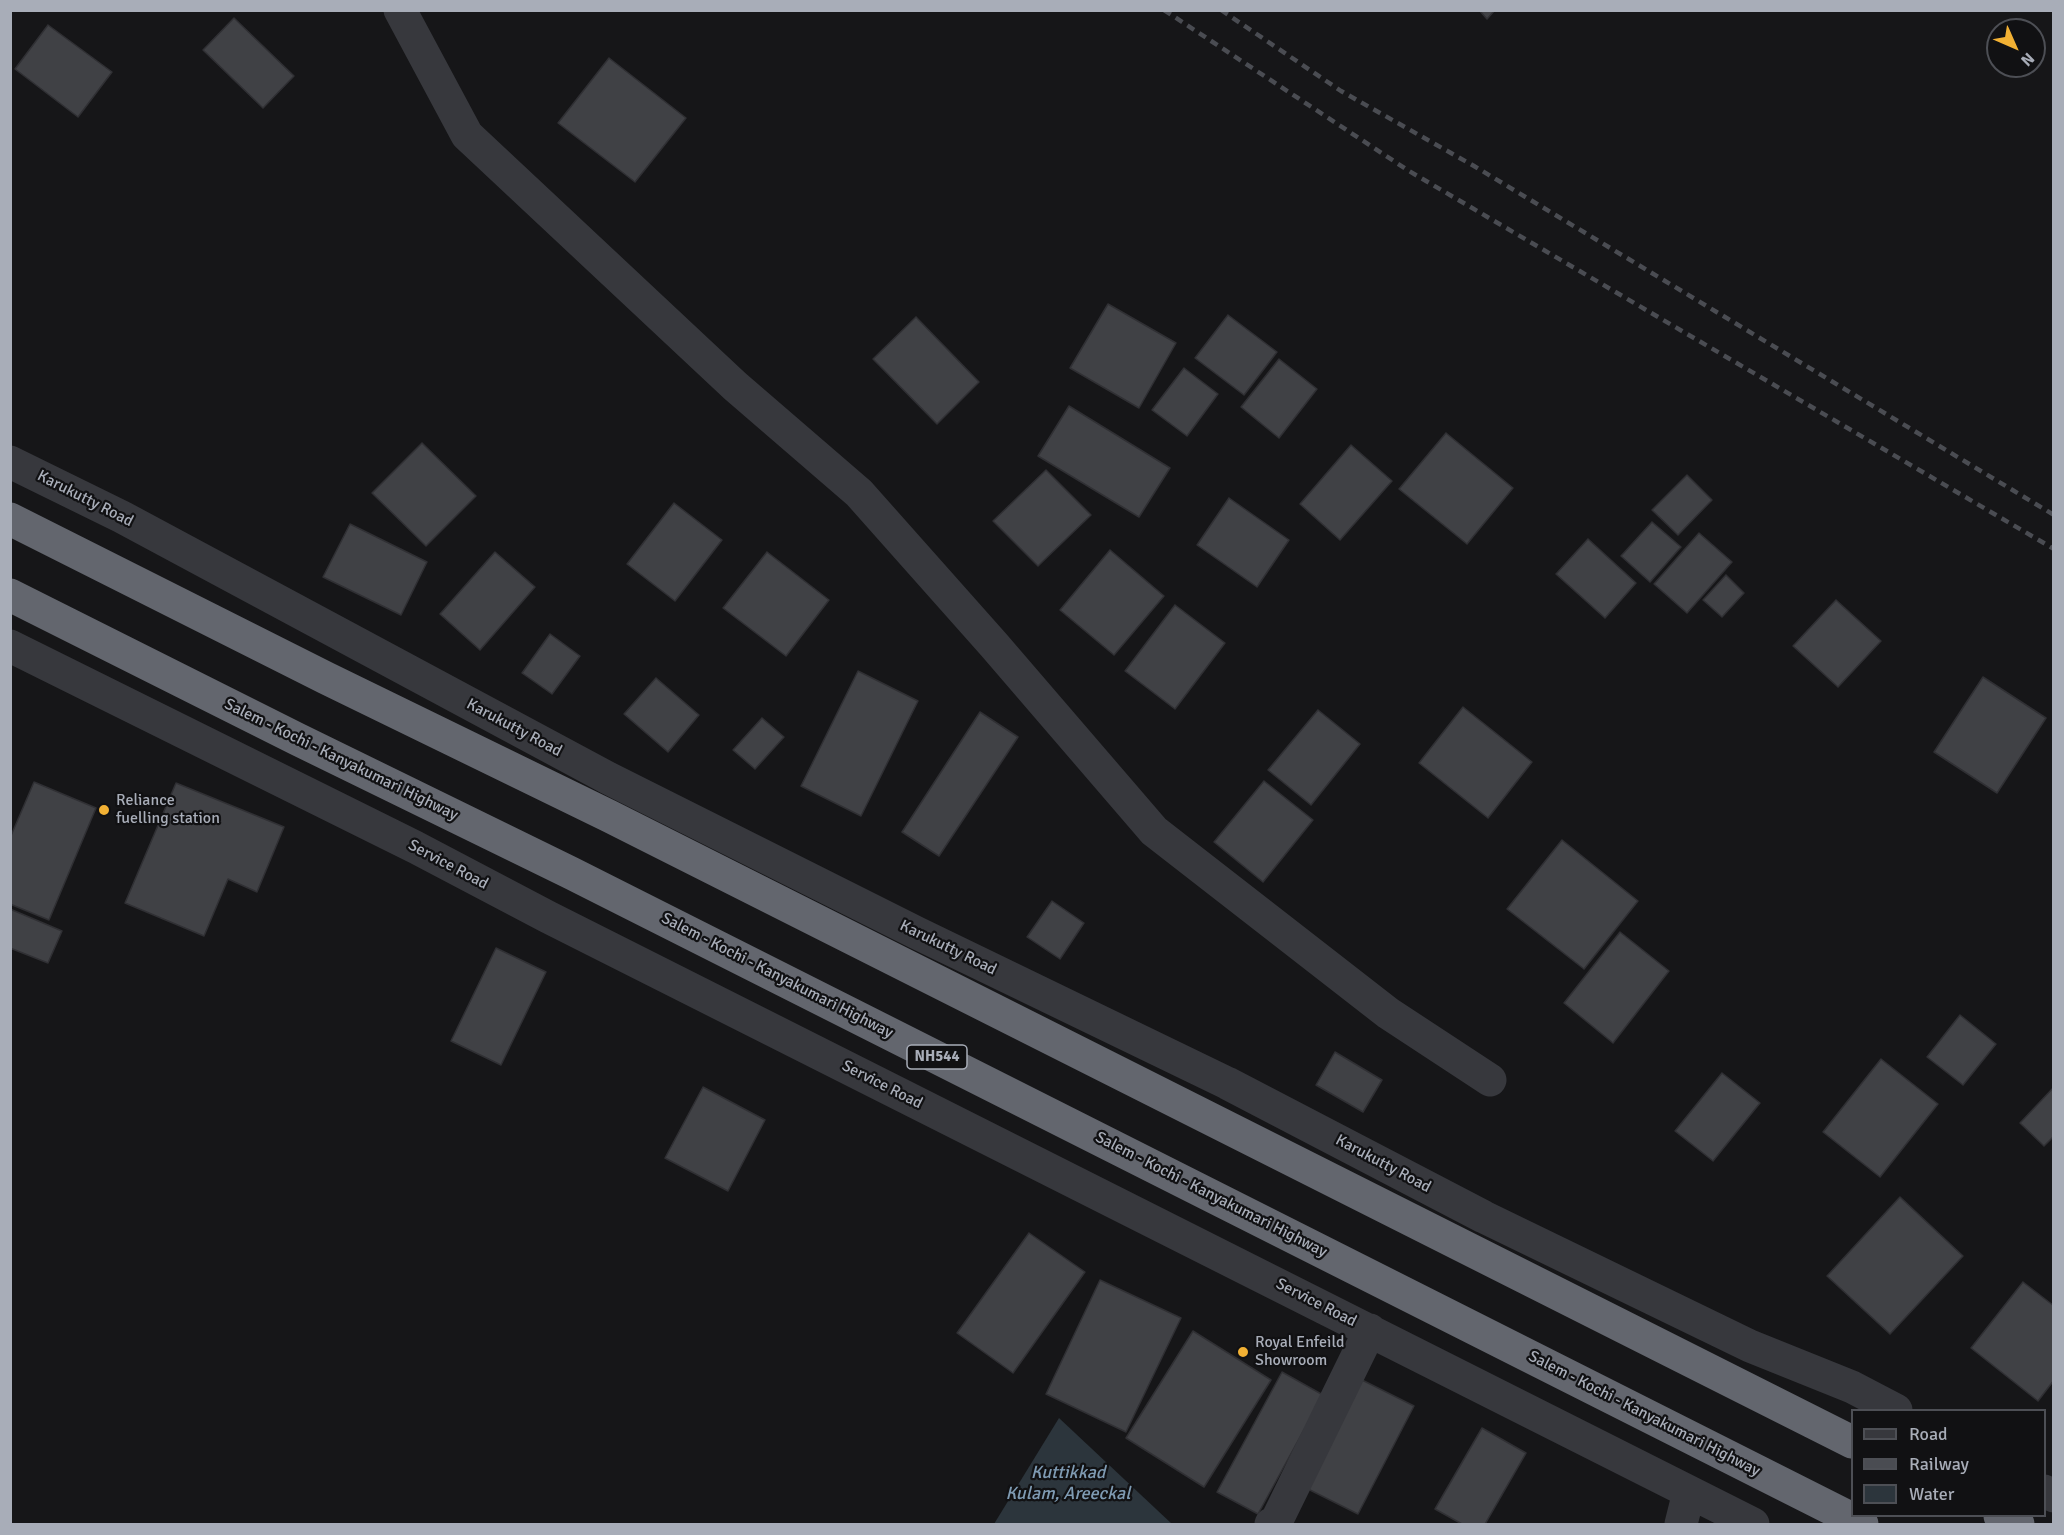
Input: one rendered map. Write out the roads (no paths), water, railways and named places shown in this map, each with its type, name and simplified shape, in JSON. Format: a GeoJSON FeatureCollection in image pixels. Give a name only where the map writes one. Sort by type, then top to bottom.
{"type":"FeatureCollection","features":[{"type":"Feature","properties":{"kind":"highway"},"geometry":{"type":"LineString","coordinates":[[10,519],[326,678],[609,816],[1851,1441]]}},
{"type":"Feature","properties":{"kind":"highway","name":"Salem - Kochi - Kanyakumari Highway"},"geometry":{"type":"LineString","coordinates":[[10,595],[582,878],[1862,1524]]}},
{"type":"Feature","properties":{"kind":"highway"},"geometry":{"type":"LineString","coordinates":[[2004,1517],[2018,1524]]}},
{"type":"Feature","properties":{"kind":"street"},"geometry":{"type":"LineString","coordinates":[[400,10],[467,135],[735,386],[859,493],[1154,831],[1388,1013],[1490,1080]]}},
{"type":"Feature","properties":{"kind":"street","name":"Karukutty Road"},"geometry":{"type":"LineString","coordinates":[[10,462],[122,517],[619,783],[927,938],[1227,1083],[1494,1222],[1750,1346],[1852,1387],[1894,1409]]}},
{"type":"Feature","properties":{"kind":"street","name":"Service Road"},"geometry":{"type":"LineString","coordinates":[[10,645],[415,847],[548,917],[1753,1524]]}},
{"type":"Feature","properties":{"kind":"street"},"geometry":{"type":"LineString","coordinates":[[1271,1524],[1276,1522],[1370,1330]]}},
{"type":"Feature","properties":{"kind":"street"},"geometry":{"type":"LineString","coordinates":[[1681,1524],[1689,1492]]}},
{"type":"Feature","properties":{"kind":"water","name":"Kuttikkad Kulam, Areeckal"},"geometry":{"type":"Polygon","coordinates":[[[1059,1418],[1172,1524],[994,1524],[1059,1418]]]}},
{"type":"Feature","properties":{"kind":"railway"},"geometry":{"type":"LineString","coordinates":[[1164,10],[1409,171],[2054,549]]}},
{"type":"Feature","properties":{"kind":"railway"},"geometry":{"type":"LineString","coordinates":[[1221,10],[1341,91],[1474,166],[2054,515]]}},
{"type":"Feature","properties":{"kind":"place","name":"Reliance fuelling station"},"geometry":{"type":"Point","coordinates":[104,810]}},
{"type":"Feature","properties":{"kind":"place","name":"Royal Enfeild Showroom"},"geometry":{"type":"Point","coordinates":[1243,1352]}}]}
